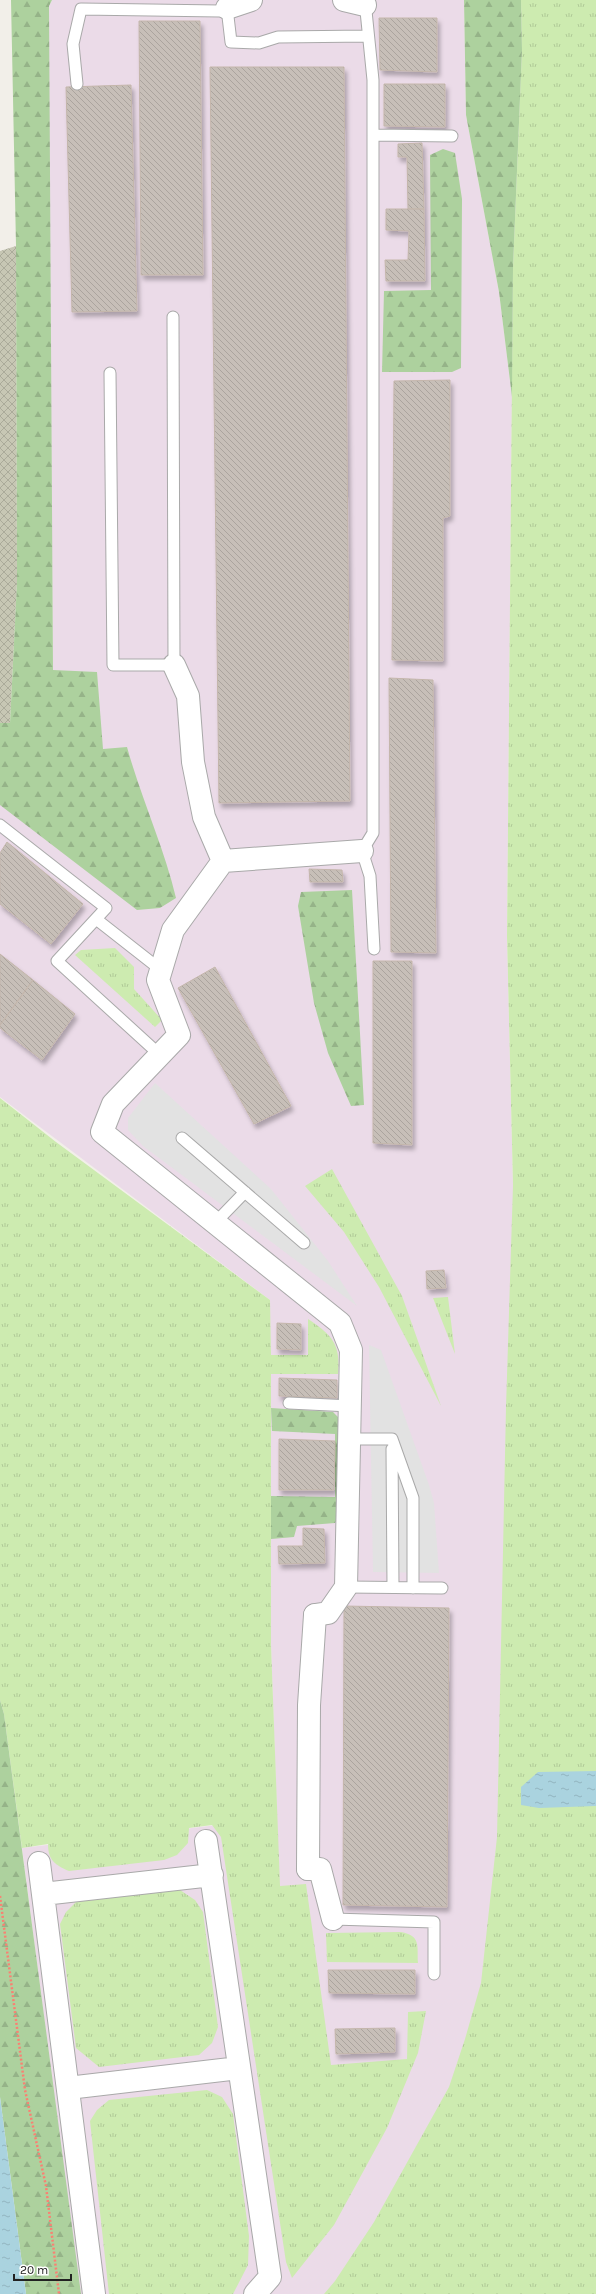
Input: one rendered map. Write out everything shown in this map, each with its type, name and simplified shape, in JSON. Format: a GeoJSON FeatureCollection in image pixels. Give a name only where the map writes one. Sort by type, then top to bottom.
{"type":"FeatureCollection","features":[{"type":"Feature","properties":{"kind":"street"},"geometry":{"type":"LineString","coordinates":[[227,8],[251,0]]}},
{"type":"Feature","properties":{"kind":"street"},"geometry":{"type":"LineString","coordinates":[[344,0],[365,2]]}},
{"type":"Feature","properties":{"kind":"street"},"geometry":{"type":"LineString","coordinates":[[174,665],[188,696],[193,762],[204,817],[223,861]]}},
{"type":"Feature","properties":{"kind":"street"},"geometry":{"type":"LineString","coordinates":[[223,861],[362,852]]}},
{"type":"Feature","properties":{"kind":"street"},"geometry":{"type":"LineString","coordinates":[[223,861],[173,930],[158,980],[179,1035],[113,1104],[102,1132],[340,1323],[351,1350],[346,1587],[328,1613],[315,1615],[309,1705],[308,1869],[320,1868],[333,1919]]}},
{"type":"Feature","properties":{"kind":"street"},"geometry":{"type":"LineString","coordinates":[[206,1841],[270,2276],[255,2294]]}},
{"type":"Feature","properties":{"kind":"street"},"geometry":{"type":"LineString","coordinates":[[39,1863],[94,2294]]}},
{"type":"Feature","properties":{"kind":"street"},"geometry":{"type":"LineString","coordinates":[[43,1894],[212,1875]]}},
{"type":"Feature","properties":{"kind":"street"},"geometry":{"type":"LineString","coordinates":[[68,2088],[239,2068]]}},
{"type":"Feature","properties":{"kind":"lane"},"geometry":{"type":"LineString","coordinates":[[365,2],[373,80],[373,833],[362,852],[370,876],[374,949]]}},
{"type":"Feature","properties":{"kind":"lane"},"geometry":{"type":"LineString","coordinates":[[77,84],[73,44],[81,9],[220,11],[227,8],[232,42],[259,43],[278,37],[368,36]]}},
{"type":"Feature","properties":{"kind":"lane"},"geometry":{"type":"LineString","coordinates":[[373,135],[452,136]]}},
{"type":"Feature","properties":{"kind":"lane"},"geometry":{"type":"LineString","coordinates":[[110,373],[113,665],[174,665],[173,317]]}},
{"type":"Feature","properties":{"kind":"lane"},"geometry":{"type":"LineString","coordinates":[[0,825],[106,908],[57,961],[160,1055]]}},
{"type":"Feature","properties":{"kind":"lane"},"geometry":{"type":"LineString","coordinates":[[96,919],[161,970]]}},
{"type":"Feature","properties":{"kind":"lane"},"geometry":{"type":"LineString","coordinates":[[182,1138],[304,1244]]}},
{"type":"Feature","properties":{"kind":"lane"},"geometry":{"type":"LineString","coordinates":[[215,1223],[245,1192]]}},
{"type":"Feature","properties":{"kind":"lane"},"geometry":{"type":"LineString","coordinates":[[289,1403],[350,1406]]}},
{"type":"Feature","properties":{"kind":"lane"},"geometry":{"type":"LineString","coordinates":[[349,1438],[392,1440]]}},
{"type":"Feature","properties":{"kind":"lane"},"geometry":{"type":"LineString","coordinates":[[392,1440],[393,1586]]}},
{"type":"Feature","properties":{"kind":"lane"},"geometry":{"type":"LineString","coordinates":[[392,1440],[413,1498],[413,1588]]}},
{"type":"Feature","properties":{"kind":"lane"},"geometry":{"type":"LineString","coordinates":[[346,1587],[393,1586],[442,1588]]}},
{"type":"Feature","properties":{"kind":"lane"},"geometry":{"type":"LineString","coordinates":[[333,1919],[434,1922],[434,1974]]}},
{"type":"Feature","properties":{"kind":"path"},"geometry":{"type":"LineString","coordinates":[[0,1896],[25,2090],[46,2186],[59,2294]]}},
{"type":"Feature","properties":{"kind":"shaded area"},"geometry":{"type":"Polygon","coordinates":[[[52,0],[464,0],[466,115],[499,292],[512,397],[507,936],[513,1185],[596,2294],[80,2294],[22,1848],[277,1818],[271,1645],[270,1300],[0,1097],[0,723],[10,723],[53,671],[49,151],[49,6],[52,0]]]}},
{"type":"Feature","properties":{"kind":"shaded area"},"geometry":{"type":"Polygon","coordinates":[[[16,246],[17,582],[10,723],[0,723],[0,251],[16,246]]]}},
{"type":"Feature","properties":{"kind":"shaded area"},"geometry":{"type":"Polygon","coordinates":[[[155,1083],[271,1189],[328,1261],[357,1306],[143,1146],[128,1130],[128,1118],[155,1083]]]}},
{"type":"Feature","properties":{"kind":"shaded area"},"geometry":{"type":"Polygon","coordinates":[[[369,1345],[381,1350],[429,1485],[434,1503],[439,1573],[373,1572],[369,1345]]]}},
{"type":"Feature","properties":{"kind":"green space"},"geometry":{"type":"Polygon","coordinates":[[[11,0],[52,0],[49,6],[53,670],[97,672],[103,749],[127,747],[171,879],[176,898],[160,908],[137,910],[0,805],[0,723],[10,723],[17,582],[16,246],[11,0]]]}},
{"type":"Feature","properties":{"kind":"green space"},"geometry":{"type":"Polygon","coordinates":[[[464,0],[521,0],[522,50],[513,268],[512,397],[499,292],[466,115],[464,0]]]}},
{"type":"Feature","properties":{"kind":"green space"},"geometry":{"type":"Polygon","coordinates":[[[521,0],[596,0],[596,2294],[324,2294],[335,2281],[374,2222],[449,2087],[481,1983],[497,1837],[506,1407],[513,1185],[507,936],[513,268],[522,50],[521,0]]]}},
{"type":"Feature","properties":{"kind":"green space"},"geometry":{"type":"Polygon","coordinates":[[[443,149],[455,153],[462,199],[461,368],[452,372],[382,372],[384,291],[431,290],[430,155],[443,149]]]}},
{"type":"Feature","properties":{"kind":"green space"},"geometry":{"type":"Polygon","coordinates":[[[352,890],[364,1105],[351,1106],[328,1053],[314,1003],[298,906],[301,892],[352,890]]]}},
{"type":"Feature","properties":{"kind":"green space"},"geometry":{"type":"Polygon","coordinates":[[[115,948],[134,967],[134,989],[162,1020],[155,1027],[75,955],[81,950],[115,948]]]}},
{"type":"Feature","properties":{"kind":"green space"},"geometry":{"type":"Polygon","coordinates":[[[0,1098],[56,1142],[270,1300],[271,1355],[308,1355],[308,1319],[329,1336],[333,1341],[338,1355],[338,1374],[271,1374],[271,1645],[280,1886],[306,1884],[331,2065],[407,2059],[408,2012],[426,2011],[418,2053],[387,2128],[334,2225],[292,2278],[286,2262],[221,1837],[212,1825],[189,1828],[188,1843],[177,1855],[164,1860],[69,1871],[53,1861],[49,1854],[48,1844],[22,1848],[4,1714],[0,1700],[0,1098]]]}},
{"type":"Feature","properties":{"kind":"green space"},"geometry":{"type":"Polygon","coordinates":[[[332,1169],[402,1296],[441,1406],[379,1287],[344,1232],[305,1186],[332,1169]]]}},
{"type":"Feature","properties":{"kind":"green space"},"geometry":{"type":"Polygon","coordinates":[[[448,1297],[455,1354],[433,1298],[448,1297]]]}},
{"type":"Feature","properties":{"kind":"green space"},"geometry":{"type":"Polygon","coordinates":[[[271,1408],[333,1412],[340,1419],[339,1516],[335,1523],[297,1526],[294,1537],[271,1539],[271,1496],[335,1497],[335,1434],[272,1431],[271,1408]]]}},
{"type":"Feature","properties":{"kind":"green space"},"geometry":{"type":"Polygon","coordinates":[[[0,1700],[4,1714],[81,2294],[26,2294],[0,2097],[0,1700]]]}},
{"type":"Feature","properties":{"kind":"green space"},"geometry":{"type":"Polygon","coordinates":[[[180,1890],[195,1900],[203,1912],[218,2027],[212,2043],[199,2055],[99,2067],[76,2048],[60,1924],[66,1912],[76,1902],[180,1890]]]}},
{"type":"Feature","properties":{"kind":"green space"},"geometry":{"type":"Polygon","coordinates":[[[401,1932],[412,1936],[417,1942],[418,1963],[327,1962],[326,1933],[401,1932]]]}},
{"type":"Feature","properties":{"kind":"green space"},"geometry":{"type":"Polygon","coordinates":[[[207,2090],[222,2097],[233,2114],[249,2236],[248,2265],[233,2294],[109,2294],[90,2121],[97,2110],[109,2100],[207,2090]]]}},
{"type":"Feature","properties":{"kind":"water"},"geometry":{"type":"Polygon","coordinates":[[[596,1771],[596,1806],[539,1808],[521,1805],[521,1787],[538,1772],[596,1771]]]}},
{"type":"Feature","properties":{"kind":"water"},"geometry":{"type":"Polygon","coordinates":[[[0,2097],[26,2294],[0,2294],[0,2097]]]}},
{"type":"Feature","properties":{"kind":"building"},"geometry":{"type":"Polygon","coordinates":[[[379,18],[437,18],[437,72],[380,70],[379,18]]]}},
{"type":"Feature","properties":{"kind":"building"},"geometry":{"type":"Polygon","coordinates":[[[139,21],[200,21],[203,275],[141,275],[139,21]]]}},
{"type":"Feature","properties":{"kind":"building"},"geometry":{"type":"Polygon","coordinates":[[[210,67],[344,67],[350,801],[219,803],[210,67]]]}},
{"type":"Feature","properties":{"kind":"building"},"geometry":{"type":"Polygon","coordinates":[[[384,84],[445,84],[445,127],[384,126],[384,84]]]}},
{"type":"Feature","properties":{"kind":"building"},"geometry":{"type":"Polygon","coordinates":[[[131,85],[137,311],[72,312],[66,87],[131,85]]]}},
{"type":"Feature","properties":{"kind":"building"},"geometry":{"type":"Polygon","coordinates":[[[422,143],[424,209],[408,209],[407,157],[398,157],[398,144],[422,143]]]}},
{"type":"Feature","properties":{"kind":"building"},"geometry":{"type":"Polygon","coordinates":[[[386,209],[424,209],[425,281],[386,281],[385,260],[408,260],[409,231],[386,230],[386,209]]]}},
{"type":"Feature","properties":{"kind":"building"},"geometry":{"type":"Polygon","coordinates":[[[450,380],[450,516],[443,518],[443,661],[392,660],[394,381],[450,380]]]}},
{"type":"Feature","properties":{"kind":"building"},"geometry":{"type":"Polygon","coordinates":[[[389,678],[433,680],[436,953],[391,952],[389,678]]]}},
{"type":"Feature","properties":{"kind":"building"},"geometry":{"type":"Polygon","coordinates":[[[7,842],[83,904],[51,944],[0,904],[0,853],[7,842]]]}},
{"type":"Feature","properties":{"kind":"building"},"geometry":{"type":"Polygon","coordinates":[[[309,869],[342,870],[343,882],[310,882],[309,869]]]}},
{"type":"Feature","properties":{"kind":"building"},"geometry":{"type":"Polygon","coordinates":[[[0,954],[33,980],[0,1025],[0,954]]]}},
{"type":"Feature","properties":{"kind":"building"},"geometry":{"type":"Polygon","coordinates":[[[373,961],[412,961],[412,1145],[373,1143],[373,961]]]}},
{"type":"Feature","properties":{"kind":"building"},"geometry":{"type":"Polygon","coordinates":[[[215,967],[291,1106],[254,1124],[178,988],[215,967]]]}},
{"type":"Feature","properties":{"kind":"building"},"geometry":{"type":"Polygon","coordinates":[[[33,980],[75,1014],[42,1060],[0,1028],[0,1025],[33,980]]]}},
{"type":"Feature","properties":{"kind":"building"},"geometry":{"type":"Polygon","coordinates":[[[444,1270],[446,1288],[427,1289],[426,1271],[444,1270]]]}},
{"type":"Feature","properties":{"kind":"building"},"geometry":{"type":"Polygon","coordinates":[[[277,1323],[301,1324],[301,1350],[277,1349],[277,1323]]]}},
{"type":"Feature","properties":{"kind":"building"},"geometry":{"type":"Polygon","coordinates":[[[279,1378],[337,1380],[337,1398],[279,1396],[279,1378]]]}},
{"type":"Feature","properties":{"kind":"building"},"geometry":{"type":"Polygon","coordinates":[[[279,1439],[335,1441],[334,1490],[279,1490],[279,1439]]]}},
{"type":"Feature","properties":{"kind":"building"},"geometry":{"type":"Polygon","coordinates":[[[303,1528],[324,1529],[325,1563],[279,1564],[278,1546],[303,1546],[303,1528]]]}},
{"type":"Feature","properties":{"kind":"building"},"geometry":{"type":"Polygon","coordinates":[[[344,1606],[449,1608],[447,1907],[343,1905],[344,1606]]]}},
{"type":"Feature","properties":{"kind":"building"},"geometry":{"type":"Polygon","coordinates":[[[328,1970],[415,1970],[415,1994],[329,1993],[328,1970]]]}},
{"type":"Feature","properties":{"kind":"building"},"geometry":{"type":"Polygon","coordinates":[[[395,2028],[395,2052],[336,2054],[335,2029],[395,2028]]]}}]}
